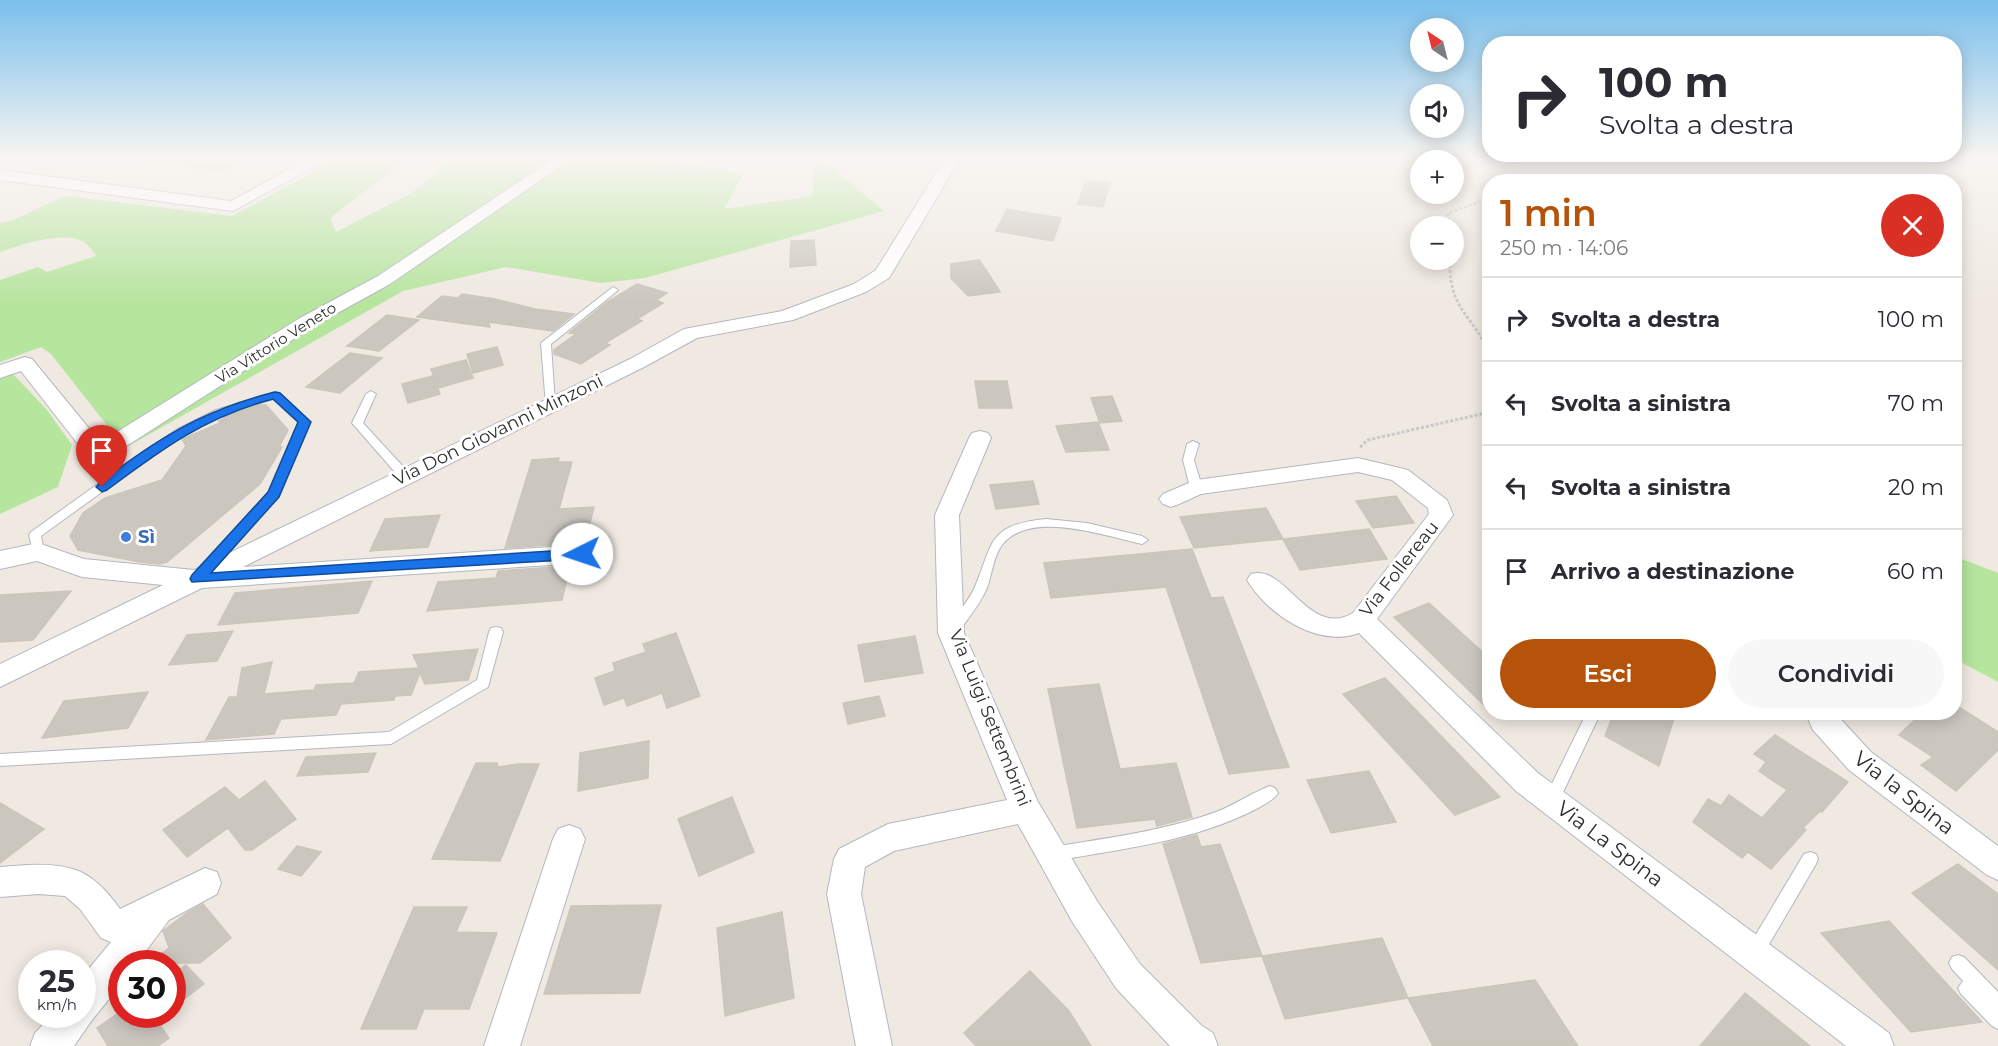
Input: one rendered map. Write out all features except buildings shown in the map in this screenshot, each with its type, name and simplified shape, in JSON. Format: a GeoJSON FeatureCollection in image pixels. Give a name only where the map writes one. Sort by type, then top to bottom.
{"type":"FeatureCollection","features":[{"type":"Feature","properties":{"kind":"street","name":"Via Vittorio Veneto"},"geometry":{"type":"LineString","coordinates":[[0,372],[25,363],[89,443],[104,445],[120,440],[307,322],[384,280],[492,206]]}},
{"type":"Feature","properties":{"kind":"street","name":"Via Don Giovanni Minzoni"},"geometry":{"type":"LineString","coordinates":[[0,676],[691,333],[786,316],[860,288],[884,274],[924,206]]}},
{"type":"Feature","properties":{"kind":"street","name":"Via Luigi Settembrini"},"geometry":{"type":"LineString","coordinates":[[980,438],[947,515],[951,633],[1026,809],[1085,912],[1128,976],[1188,1038],[1200,1046]]}},
{"type":"Feature","properties":{"kind":"street","name":"Via Follereau"},"geometry":{"type":"LineString","coordinates":[[1171,499],[1196,487],[1358,465],[1400,475],[1422,490],[1438,505],[1441,515],[1362,620],[1345,628],[1326,628],[1287,607],[1260,580]]}},
{"type":"Feature","properties":{"kind":"street"},"geometry":{"type":"LineString","coordinates":[[0,560],[38,552],[82,568],[197,579],[582,554]]}},
{"type":"Feature","properties":{"kind":"street","name":"Via La Spina"},"geometry":{"type":"LineString","coordinates":[[1362,620],[1527,782],[1876,1046]]}},
{"type":"Feature","properties":{"kind":"street","name":"Via la Spina"},"geometry":{"type":"LineString","coordinates":[[1822,720],[1860,761],[1998,865]]}},
{"type":"Feature","properties":{"kind":"street"},"geometry":{"type":"LineString","coordinates":[[874,1046],[844,894],[850,860],[888,838],[1026,809]]}},
{"type":"Feature","properties":{"kind":"street"},"geometry":{"type":"LineString","coordinates":[[502,1046],[569,839]]}},
{"type":"Feature","properties":{"kind":"street"},"geometry":{"type":"LineString","coordinates":[[0,882],[26,878],[75,883],[98,906],[113,927],[134,921],[205,883]]}},
{"type":"Feature","properties":{"kind":"street"},"geometry":{"type":"LineString","coordinates":[[96,988],[159,908]]}},
{"type":"Feature","properties":{"kind":"street"},"geometry":{"type":"LineString","coordinates":[[48,1046],[65,1028]]}},
{"type":"Feature","properties":{"kind":"lane"},"geometry":{"type":"LineString","coordinates":[[550,404],[546,343],[613,290]]}},
{"type":"Feature","properties":{"kind":"lane"},"geometry":{"type":"LineString","coordinates":[[371,394],[357,423],[405,476]]}},
{"type":"Feature","properties":{"kind":"lane"},"geometry":{"type":"LineString","coordinates":[[38,552],[35,535],[154,449],[202,420],[239,405],[275,395],[305,422],[274,494],[197,579]]}},
{"type":"Feature","properties":{"kind":"lane"},"geometry":{"type":"LineString","coordinates":[[1193,444],[1190,449],[1188,466],[1196,487]]}},
{"type":"Feature","properties":{"kind":"lane"},"geometry":{"type":"LineString","coordinates":[[951,633],[976,597],[997,543],[1006,533],[1026,524],[1057,522],[1142,540]]}},
{"type":"Feature","properties":{"kind":"lane"},"geometry":{"type":"LineString","coordinates":[[0,760],[391,738],[483,683],[496,632]]}},
{"type":"Feature","properties":{"kind":"lane"},"geometry":{"type":"LineString","coordinates":[[1552,800],[1590,720]]}},
{"type":"Feature","properties":{"kind":"lane"},"geometry":{"type":"LineString","coordinates":[[1052,854],[1206,823],[1246,809],[1270,793]]}},
{"type":"Feature","properties":{"kind":"lane"},"geometry":{"type":"LineString","coordinates":[[1754,953],[1810,859]]}},
{"type":"Feature","properties":{"kind":"lane"},"geometry":{"type":"LineString","coordinates":[[1958,963],[1998,1005]]}},
{"type":"Feature","properties":{"kind":"lane"},"geometry":{"type":"LineString","coordinates":[[1967,988],[1998,1020]]}},
{"type":"Feature","properties":{"kind":"path"},"geometry":{"type":"LineString","coordinates":[[1448,216],[1448,213],[1468,206]]}},
{"type":"Feature","properties":{"kind":"path"},"geometry":{"type":"LineString","coordinates":[[1449,270],[1457,304],[1482,337]]}},
{"type":"Feature","properties":{"kind":"path"},"geometry":{"type":"LineString","coordinates":[[1358,465],[1354,451],[1368,440],[1482,414]]}},
{"type":"Feature","properties":{"kind":"green space"},"geometry":{"type":"Polygon","coordinates":[[[44,206],[147,206],[232,216],[251,206],[346,206],[330,218],[336,232],[387,206],[726,206],[724,209],[746,206],[878,206],[884,211],[645,278],[601,283],[506,267],[403,291],[125,448],[51,354],[41,347],[0,362],[0,280],[38,267],[47,272],[96,256],[84,242],[65,238],[42,240],[0,252],[0,223],[11,221],[44,206]]]}},
{"type":"Feature","properties":{"kind":"green space"},"geometry":{"type":"Polygon","coordinates":[[[13,374],[47,410],[72,445],[58,487],[0,514],[0,379],[13,374]]]}},
{"type":"Feature","properties":{"kind":"green space"},"geometry":{"type":"Polygon","coordinates":[[[1962,559],[1998,573],[1998,682],[1962,663],[1962,559]]]}},
{"type":"Feature","properties":{"kind":"place","name":"Sì"},"geometry":{"type":"Point","coordinates":[126,537]}},
{"type":"Feature","properties":{"kind":"route"},"geometry":{"type":"LineString","coordinates":[[102,487],[154,449],[202,420],[239,405],[275,395],[305,422],[274,494],[197,579],[582,554]]}}]}
